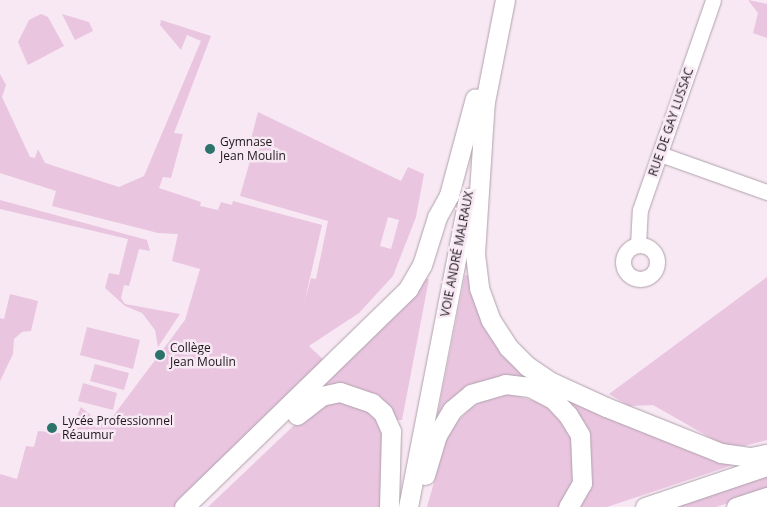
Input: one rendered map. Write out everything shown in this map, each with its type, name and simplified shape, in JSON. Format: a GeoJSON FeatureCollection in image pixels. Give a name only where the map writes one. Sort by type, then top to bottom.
{"type":"FeatureCollection","features":[{"type":"Feature","properties":{"kind":"main road","name":"VOIE ANDRÉ MALRAUX"},"geometry":{"type":"LineString","coordinates":[[408,507],[480,98],[494,0]]}},
{"type":"Feature","properties":{"kind":"main road","name":"VOIE ANDRÉ MALRAUX"},"geometry":{"type":"LineString","coordinates":[[398,507],[480,98],[504,0]]}},
{"type":"Feature","properties":{"kind":"main road"},"geometry":{"type":"LineString","coordinates":[[480,98],[475,254],[478,288],[490,319],[508,347],[527,366],[551,382],[606,407],[721,453],[751,457],[767,454]]}},
{"type":"Feature","properties":{"kind":"main road"},"geometry":{"type":"LineString","coordinates":[[184,507],[408,289],[422,265],[437,217],[449,194],[480,98]]}},
{"type":"Feature","properties":{"kind":"main road"},"geometry":{"type":"LineString","coordinates":[[415,507],[437,435],[452,410],[471,394],[505,384],[530,387],[553,399],[568,415],[580,436],[582,483],[568,507]]}},
{"type":"Feature","properties":{"kind":"main road"},"geometry":{"type":"LineString","coordinates":[[200,507],[309,403],[322,396],[340,392],[372,403],[383,413],[391,431],[389,507]]}},
{"type":"Feature","properties":{"kind":"main road"},"geometry":{"type":"LineString","coordinates":[[645,507],[767,466]]}},
{"type":"Feature","properties":{"kind":"main road"},"geometry":{"type":"LineString","coordinates":[[736,507],[767,497]]}},
{"type":"Feature","properties":{"kind":"street","name":"RUE DE GAY LUSSAC"},"geometry":{"type":"LineString","coordinates":[[638,245],[640,210],[713,0]]}},
{"type":"Feature","properties":{"kind":"street"},"geometry":{"type":"LineString","coordinates":[[660,154],[767,192]]}},
{"type":"Feature","properties":{"kind":"shaded area"},"geometry":{"type":"Polygon","coordinates":[[[748,0],[767,4],[767,38],[753,33],[758,13],[748,0]]]}},
{"type":"Feature","properties":{"kind":"shaded area"},"geometry":{"type":"Polygon","coordinates":[[[41,14],[48,17],[64,46],[28,65],[18,42],[29,20],[41,14]]]}},
{"type":"Feature","properties":{"kind":"shaded area"},"geometry":{"type":"Polygon","coordinates":[[[62,14],[89,22],[93,31],[75,40],[62,14]]]}},
{"type":"Feature","properties":{"kind":"shaded area"},"geometry":{"type":"Polygon","coordinates":[[[161,20],[211,36],[174,133],[183,134],[171,178],[163,177],[159,188],[201,202],[200,206],[218,210],[221,202],[232,205],[233,201],[322,225],[304,304],[311,278],[316,279],[328,221],[240,196],[256,140],[251,139],[258,112],[401,181],[408,167],[424,174],[416,217],[393,276],[359,313],[309,346],[328,364],[178,507],[0,507],[0,474],[17,479],[26,446],[34,447],[38,431],[68,434],[70,426],[76,428],[77,424],[74,422],[81,407],[105,427],[185,320],[200,269],[172,261],[178,234],[158,233],[52,206],[56,191],[0,173],[0,74],[6,85],[2,97],[30,157],[35,158],[38,149],[45,163],[119,187],[144,176],[201,41],[187,35],[181,50],[160,25],[161,20]],[[388,217],[380,246],[391,249],[399,220],[388,217]]]}},
{"type":"Feature","properties":{"kind":"shaded area"},"geometry":{"type":"Polygon","coordinates":[[[0,200],[147,240],[150,251],[139,249],[129,286],[124,285],[121,298],[125,304],[180,314],[158,347],[155,330],[142,313],[125,306],[105,288],[109,273],[119,275],[128,239],[0,209],[0,200]]]}},
{"type":"Feature","properties":{"kind":"shaded area"},"geometry":{"type":"Polygon","coordinates":[[[465,275],[471,276],[529,375],[526,383],[437,417],[465,275]]]}},
{"type":"Feature","properties":{"kind":"shaded area"},"geometry":{"type":"Polygon","coordinates":[[[767,277],[767,440],[744,446],[723,445],[653,405],[629,406],[609,394],[767,277]]]}},
{"type":"Feature","properties":{"kind":"shaded area"},"geometry":{"type":"Polygon","coordinates":[[[423,278],[429,279],[402,420],[393,420],[314,390],[423,278]]]}},
{"type":"Feature","properties":{"kind":"shaded area"},"geometry":{"type":"Polygon","coordinates":[[[10,294],[38,301],[31,331],[22,332],[14,339],[13,354],[0,381],[0,318],[4,319],[10,294]]]}},
{"type":"Feature","properties":{"kind":"shaded area"},"geometry":{"type":"Polygon","coordinates":[[[87,327],[140,340],[133,369],[80,355],[87,327]]]}},
{"type":"Feature","properties":{"kind":"shaded area"},"geometry":{"type":"Polygon","coordinates":[[[95,364],[129,373],[124,390],[90,381],[95,364]]]}},
{"type":"Feature","properties":{"kind":"shaded area"},"geometry":{"type":"Polygon","coordinates":[[[83,383],[117,393],[113,410],[78,401],[83,383]]]}},
{"type":"Feature","properties":{"kind":"shaded area"},"geometry":{"type":"Polygon","coordinates":[[[510,394],[549,405],[564,419],[576,442],[574,482],[559,507],[427,507],[447,437],[454,425],[469,409],[487,398],[510,394]]]}},
{"type":"Feature","properties":{"kind":"shaded area"},"geometry":{"type":"Polygon","coordinates":[[[570,398],[708,458],[733,465],[607,507],[578,507],[582,501],[567,403],[570,398]]]}},
{"type":"Feature","properties":{"kind":"shaded area"},"geometry":{"type":"Polygon","coordinates":[[[340,399],[364,405],[382,426],[380,507],[208,507],[306,414],[315,407],[340,399]]]}},
{"type":"Feature","properties":{"kind":"shaded area"},"geometry":{"type":"Polygon","coordinates":[[[767,474],[767,490],[716,507],[667,507],[767,474]]]}},
{"type":"Feature","properties":{"kind":"place","name":"Gymnase Jean Moulin"},"geometry":{"type":"Point","coordinates":[210,149]}},
{"type":"Feature","properties":{"kind":"place","name":"Collège Jean Moulin"},"geometry":{"type":"Point","coordinates":[160,355]}},
{"type":"Feature","properties":{"kind":"place","name":"Lycée Professionnel Réaumur"},"geometry":{"type":"Point","coordinates":[52,428]}}]}
